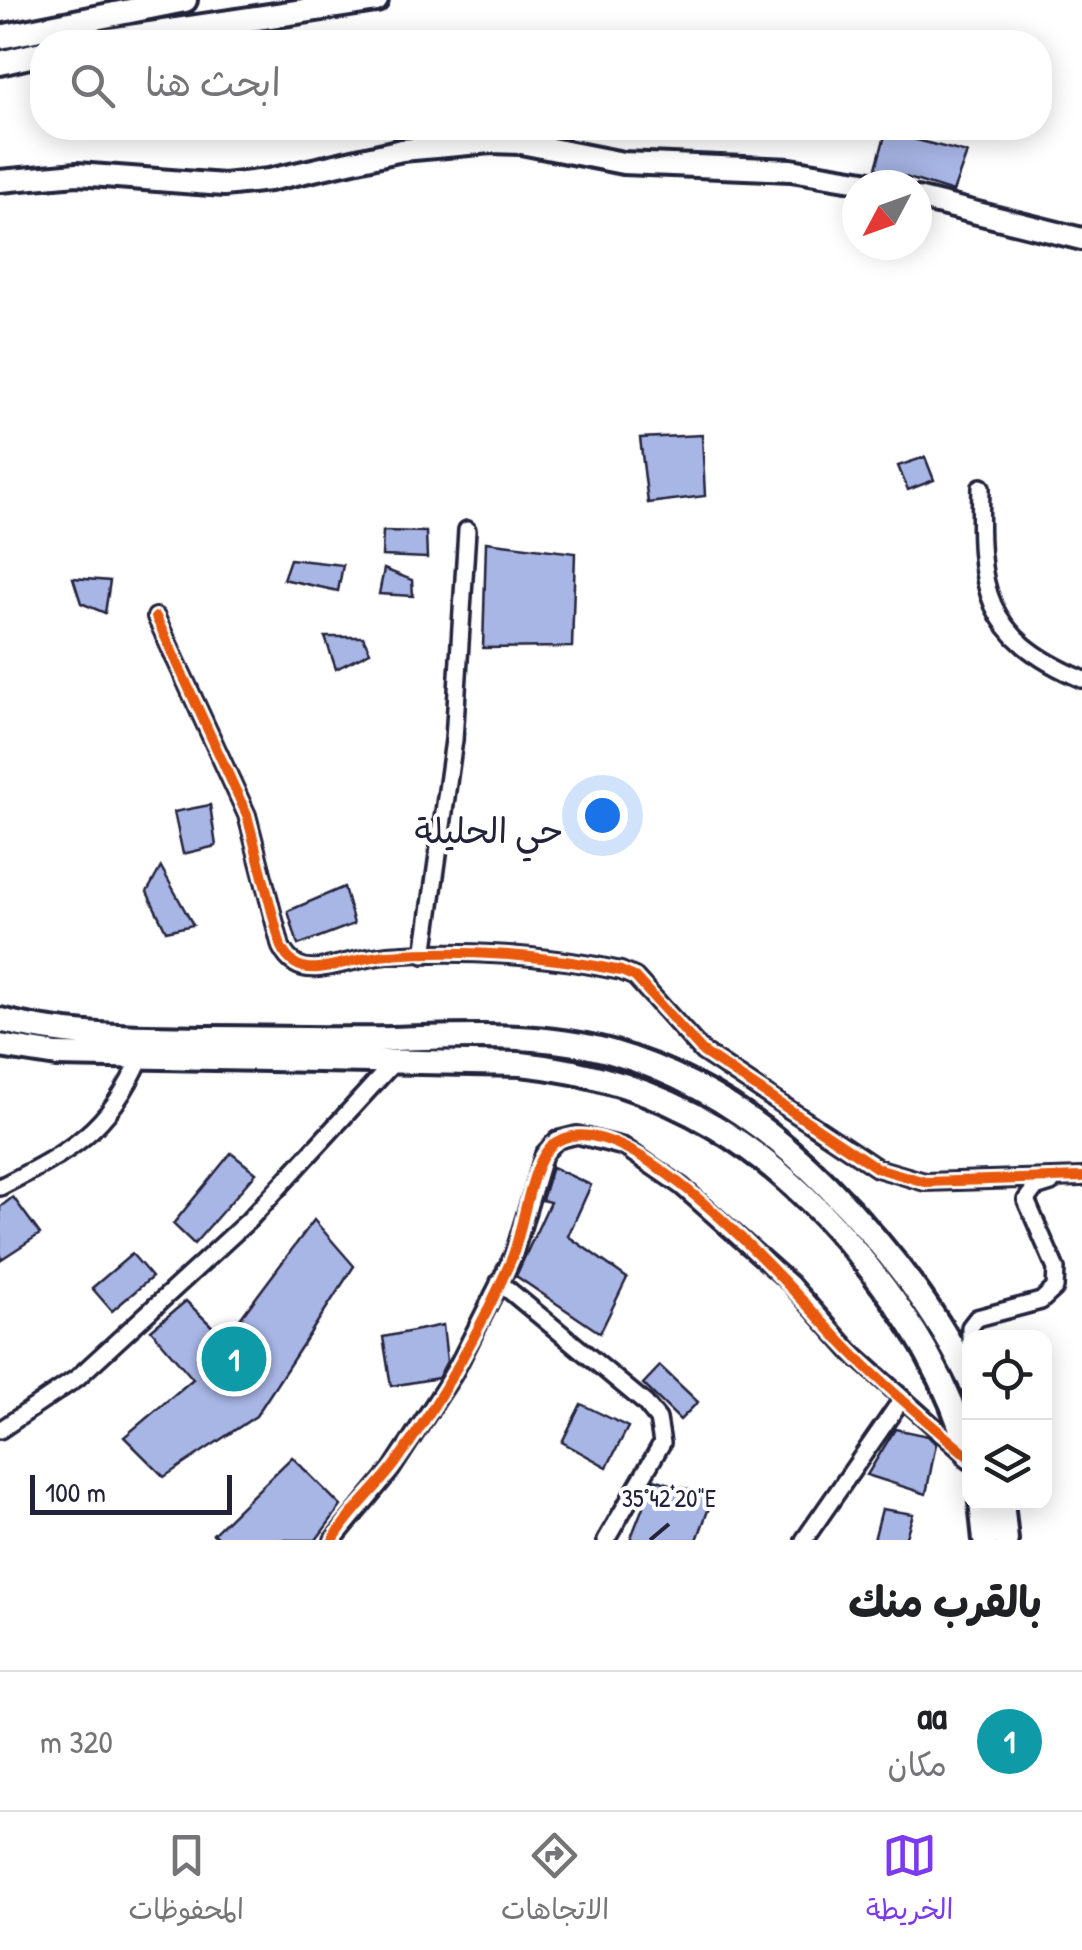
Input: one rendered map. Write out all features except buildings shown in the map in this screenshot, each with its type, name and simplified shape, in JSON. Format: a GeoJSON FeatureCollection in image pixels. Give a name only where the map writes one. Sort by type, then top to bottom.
{"type":"FeatureCollection","features":[{"type":"Feature","properties":{"kind":"main road"},"geometry":{"type":"LineString","coordinates":[[35,30],[185,0]]}},
{"type":"Feature","properties":{"kind":"main road"},"geometry":{"type":"LineString","coordinates":[[177,30],[376,0]]}},
{"type":"Feature","properties":{"kind":"main road"},"geometry":{"type":"LineString","coordinates":[[0,37],[30,31]]}},
{"type":"Feature","properties":{"kind":"main road"},"geometry":{"type":"LineString","coordinates":[[0,63],[30,56]]}},
{"type":"Feature","properties":{"kind":"main road"},"geometry":{"type":"LineString","coordinates":[[0,1020],[90,1036],[503,1038],[608,1051],[684,1081],[760,1126],[848,1208],[942,1327],[962,1366]]}},
{"type":"Feature","properties":{"kind":"main road"},"geometry":{"type":"LineString","coordinates":[[0,1046],[57,1055],[396,1060],[571,1069],[646,1090],[725,1130],[779,1168],[826,1215],[900,1306],[943,1377],[962,1433]]}},
{"type":"Feature","properties":{"kind":"main road"},"geometry":{"type":"LineString","coordinates":[[981,1510],[985,1540]]}},
{"type":"Feature","properties":{"kind":"main road"},"geometry":{"type":"LineString","coordinates":[[1003,1510],[1006,1540]]}},
{"type":"Feature","properties":{"kind":"street"},"geometry":{"type":"LineString","coordinates":[[0,180],[78,174],[196,186],[224,185],[268,180],[402,150],[491,142],[521,142],[624,163],[791,170],[842,178]]}},
{"type":"Feature","properties":{"kind":"street"},"geometry":{"type":"LineString","coordinates":[[932,202],[1082,239]]}},
{"type":"Feature","properties":{"kind":"street"},"geometry":{"type":"LineString","coordinates":[[981,487],[979,542],[1003,628],[1020,646],[1082,679]]}},
{"type":"Feature","properties":{"kind":"street"},"geometry":{"type":"LineString","coordinates":[[424,955],[456,724],[466,530]]}},
{"type":"Feature","properties":{"kind":"street"},"geometry":{"type":"LineString","coordinates":[[156,616],[246,815],[281,948],[289,961],[311,969],[375,957],[516,957],[630,974],[703,1052],[852,1155],[890,1173],[926,1182],[1078,1177]]}},
{"type":"Feature","properties":{"kind":"street"},"geometry":{"type":"LineString","coordinates":[[684,1081],[703,1052]]}},
{"type":"Feature","properties":{"kind":"street"},"geometry":{"type":"LineString","coordinates":[[0,1187],[98,1127],[120,1102],[140,1058]]}},
{"type":"Feature","properties":{"kind":"street"},"geometry":{"type":"LineString","coordinates":[[0,1430],[77,1378],[250,1220],[396,1060]]}},
{"type":"Feature","properties":{"kind":"street"},"geometry":{"type":"LineString","coordinates":[[333,1540],[428,1416],[514,1254],[540,1162],[550,1146],[577,1135],[608,1141],[642,1156],[756,1251],[851,1352],[962,1450]]}},
{"type":"Feature","properties":{"kind":"street"},"geometry":{"type":"LineString","coordinates":[[970,1330],[977,1318],[1041,1301],[1056,1288],[1056,1269],[1026,1200],[1035,1188],[1078,1177]]}},
{"type":"Feature","properties":{"kind":"street"},"geometry":{"type":"LineString","coordinates":[[499,1282],[646,1403],[658,1419],[662,1443],[606,1540]]}},
{"type":"Feature","properties":{"kind":"street"},"geometry":{"type":"LineString","coordinates":[[804,1540],[902,1399]]}},
{"type":"Feature","properties":{"kind":"cycle path"},"geometry":{"type":"LineString","coordinates":[[156,617],[247,815],[281,947],[296,964],[319,968],[388,955],[475,953],[621,971],[635,977],[703,1052],[877,1168],[925,1182],[1082,1177]]}},
{"type":"Feature","properties":{"kind":"cycle path"},"geometry":{"type":"LineString","coordinates":[[333,1540],[412,1440],[473,1339],[511,1260],[533,1179],[547,1151],[556,1142],[588,1136],[626,1148],[669,1175],[713,1212],[865,1366],[962,1451]]}},
{"type":"Feature","properties":{"kind":"place","name":"aa"},"geometry":{"type":"Point","coordinates":[234,1359]}},
{"type":"Feature","properties":{"kind":"district","name":"حي الحليلة"},"geometry":{"type":"Point","coordinates":[489,830]}}]}
